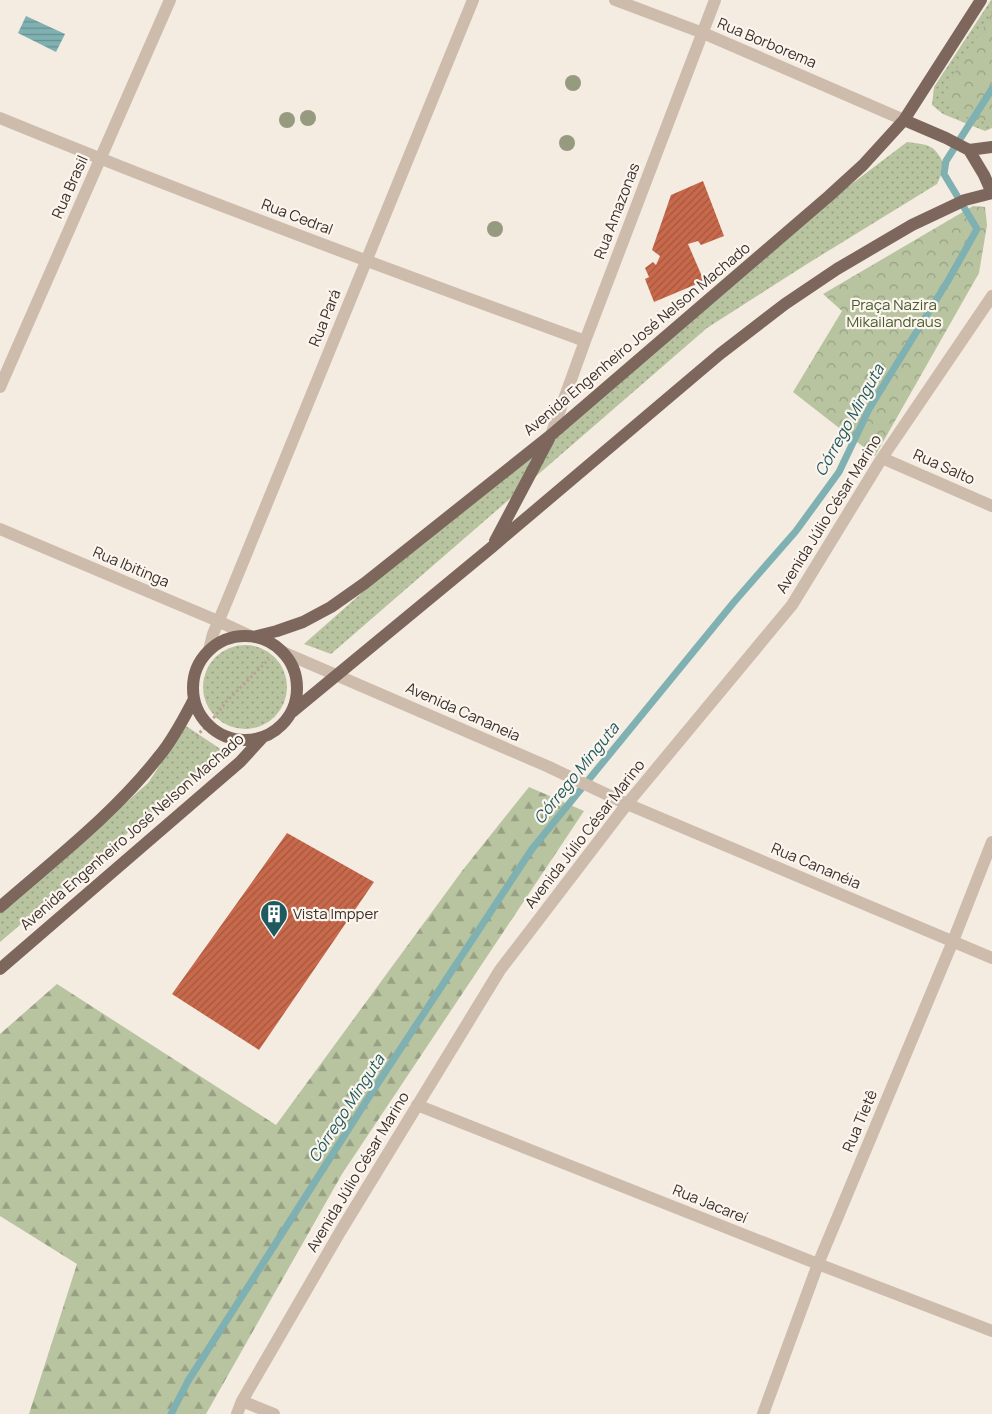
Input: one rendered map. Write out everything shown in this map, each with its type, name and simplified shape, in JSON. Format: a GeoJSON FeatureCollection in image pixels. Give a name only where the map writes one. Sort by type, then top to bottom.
{"type":"FeatureCollection","features":[{"type":"Feature","properties":{"kind":"main road","name":"Avenida Engenheiro José Nelson Machado"},"geometry":{"type":"LineString","coordinates":[[209,650],[221,641],[235,636],[253,636],[278,631],[303,622],[331,607],[365,583],[551,435],[829,196],[862,165],[904,120],[981,0]]}},
{"type":"Feature","properties":{"kind":"main road"},"geometry":{"type":"LineString","coordinates":[[292,712],[492,547],[720,354],[785,304],[836,269],[912,225],[965,200],[992,193],[984,175],[967,149],[904,120]]}},
{"type":"Feature","properties":{"kind":"main road"},"geometry":{"type":"LineString","coordinates":[[967,149],[992,147]]}},
{"type":"Feature","properties":{"kind":"main road"},"geometry":{"type":"LineString","coordinates":[[492,547],[551,435]]}},
{"type":"Feature","properties":{"kind":"main road"},"geometry":{"type":"LineString","coordinates":[[209,650],[200,660],[192,685],[194,699],[199,712],[208,725],[219,734],[233,739],[248,741],[262,738],[285,724],[298,697],[298,681],[294,666],[283,651],[267,640],[253,636]]}},
{"type":"Feature","properties":{"kind":"main road","name":"Avenida Engenheiro José Nelson Machado"},"geometry":{"type":"LineString","coordinates":[[0,907],[130,791],[162,753],[194,699]]}},
{"type":"Feature","properties":{"kind":"main road","name":"Avenida Engenheiro José Nelson Machado"},"geometry":{"type":"LineString","coordinates":[[0,969],[240,762],[262,738]]}},
{"type":"Feature","properties":{"kind":"street","name":"Rua Brasil"},"geometry":{"type":"LineString","coordinates":[[0,387],[170,0]]}},
{"type":"Feature","properties":{"kind":"street","name":"Rua Pará"},"geometry":{"type":"LineString","coordinates":[[209,650],[218,621],[473,0]]}},
{"type":"Feature","properties":{"kind":"street","name":"Rua Borborema"},"geometry":{"type":"LineString","coordinates":[[615,0],[702,33],[904,120]]}},
{"type":"Feature","properties":{"kind":"street","name":"Rua Amazonas"},"geometry":{"type":"LineString","coordinates":[[551,435],[715,0]]}},
{"type":"Feature","properties":{"kind":"street","name":"Rua Cedral"},"geometry":{"type":"LineString","coordinates":[[0,118],[100,159],[366,261],[585,341]]}},
{"type":"Feature","properties":{"kind":"street","name":"Avenida Júlio César Marino"},"geometry":{"type":"LineString","coordinates":[[237,1414],[242,1401],[340,1232],[500,970],[628,804],[792,605],[882,458],[992,296]]}},
{"type":"Feature","properties":{"kind":"street","name":"Rua Salto"},"geometry":{"type":"LineString","coordinates":[[882,458],[992,506]]}},
{"type":"Feature","properties":{"kind":"street","name":"Rua Ibitinga"},"geometry":{"type":"LineString","coordinates":[[0,530],[253,636]]}},
{"type":"Feature","properties":{"kind":"street","name":"Avenida Cananeia"},"geometry":{"type":"LineString","coordinates":[[283,651],[549,767],[628,804]]}},
{"type":"Feature","properties":{"kind":"street","name":"Rua Cananéia"},"geometry":{"type":"LineString","coordinates":[[628,804],[992,958]]}},
{"type":"Feature","properties":{"kind":"street","name":"Rua Tietê"},"geometry":{"type":"LineString","coordinates":[[763,1414],[818,1264],[953,941],[992,842]]}},
{"type":"Feature","properties":{"kind":"street","name":"Rua Jacareí"},"geometry":{"type":"LineString","coordinates":[[417,1105],[992,1331]]}},
{"type":"Feature","properties":{"kind":"street"},"geometry":{"type":"LineString","coordinates":[[242,1401],[274,1414]]}},
{"type":"Feature","properties":{"kind":"path"},"geometry":{"type":"LineString","coordinates":[[208,725],[232,696],[283,651]]}},
{"type":"Feature","properties":{"kind":"green space"},"geometry":{"type":"Polygon","coordinates":[[[991,0],[992,128],[985,131],[943,114],[932,105],[934,87],[991,0]]]}},
{"type":"Feature","properties":{"kind":"green space"},"geometry":{"type":"Polygon","coordinates":[[[992,14],[991,123],[966,117],[946,100],[949,81],[992,14]]]}},
{"type":"Feature","properties":{"kind":"green space"},"geometry":{"type":"Polygon","coordinates":[[[907,142],[926,145],[938,153],[945,166],[937,184],[707,328],[331,654],[304,644],[493,477],[845,189],[907,142]]]}},
{"type":"Feature","properties":{"kind":"green space","name":"Praça Nazira Mikailandraus"},"geometry":{"type":"Polygon","coordinates":[[[973,206],[985,207],[987,225],[979,273],[875,456],[793,392],[842,311],[823,294],[973,206]]]}},
{"type":"Feature","properties":{"kind":"green space"},"geometry":{"type":"Polygon","coordinates":[[[245,645],[261,648],[275,657],[284,671],[287,687],[284,703],[275,717],[261,726],[245,729],[229,726],[215,717],[206,703],[203,687],[206,671],[215,657],[229,648],[245,645]]]}},
{"type":"Feature","properties":{"kind":"green space"},"geometry":{"type":"Polygon","coordinates":[[[186,726],[228,754],[163,803],[0,942],[0,913],[148,783],[186,726]]]}},
{"type":"Feature","properties":{"kind":"green space"},"geometry":{"type":"Polygon","coordinates":[[[529,787],[584,811],[342,1174],[206,1414],[29,1414],[77,1264],[0,1216],[0,1034],[57,984],[276,1125],[462,871],[529,787]]]}},
{"type":"Feature","properties":{"kind":"water"},"geometry":{"type":"Polygon","coordinates":[[[26,16],[65,34],[56,52],[18,33],[26,16]]]}},
{"type":"Feature","properties":{"kind":"building"},"geometry":{"type":"Polygon","coordinates":[[[703,181],[724,236],[701,245],[698,241],[688,244],[704,281],[654,302],[645,279],[649,277],[645,268],[653,262],[656,265],[660,256],[652,250],[671,195],[703,181]]]}},
{"type":"Feature","properties":{"kind":"building","name":"Vista Impper"},"geometry":{"type":"Polygon","coordinates":[[[287,833],[374,882],[259,1050],[172,994],[287,833]]]}},
{"type":"Feature","properties":{"kind":"waterway","name":"Córrego Minguta"},"geometry":{"type":"LineString","coordinates":[[171,1414],[188,1381],[374,1089],[532,849],[734,602],[796,531],[839,472],[869,409],[949,279],[977,229],[944,174],[946,161],[992,89]]}},
{"type":"Feature","properties":{"kind":"place","name":"Vista Impper"},"geometry":{"type":"Point","coordinates":[274,938]}}]}
